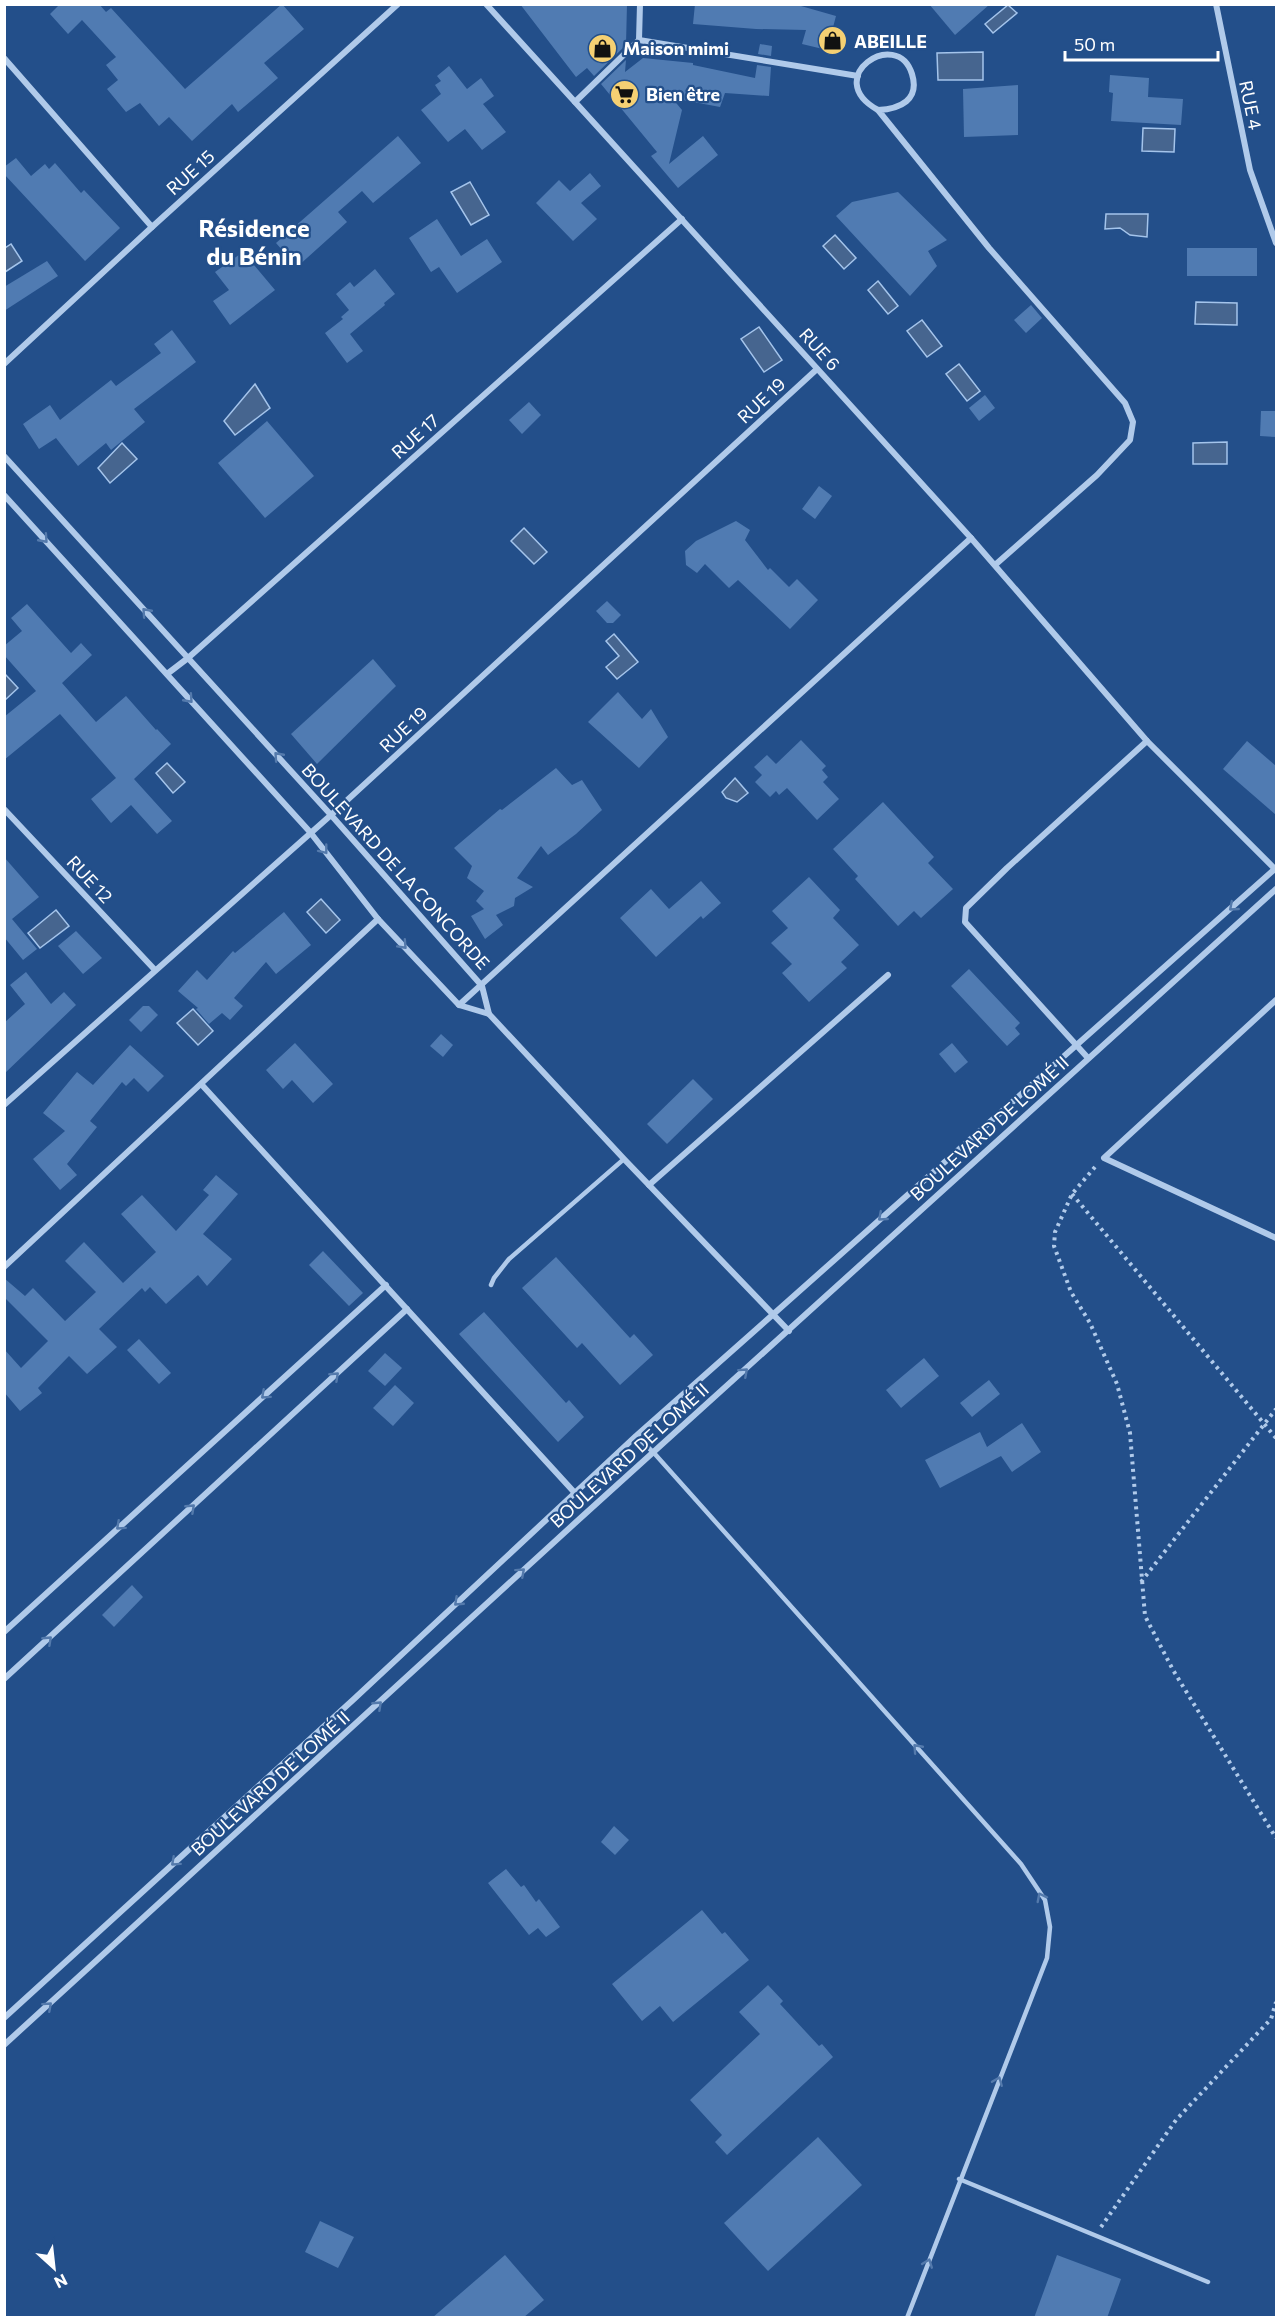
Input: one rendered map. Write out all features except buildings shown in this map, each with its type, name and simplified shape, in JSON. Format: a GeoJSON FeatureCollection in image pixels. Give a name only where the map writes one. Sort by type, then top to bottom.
{"type":"FeatureCollection","features":[{"type":"Feature","properties":{"kind":"street","name":"RUE 15"},"geometry":{"type":"LineString","coordinates":[[4,364],[398,4]]}},
{"type":"Feature","properties":{"kind":"street","name":"RUE 6"},"geometry":{"type":"LineString","coordinates":[[486,4],[972,538],[1147,741],[1276,869]]}},
{"type":"Feature","properties":{"kind":"street"},"geometry":{"type":"LineString","coordinates":[[575,102],[639,40],[640,4]]}},
{"type":"Feature","properties":{"kind":"street","name":"RUE 4"},"geometry":{"type":"LineString","coordinates":[[1216,4],[1250,170],[1276,243]]}},
{"type":"Feature","properties":{"kind":"street"},"geometry":{"type":"LineString","coordinates":[[639,40],[858,76]]}},
{"type":"Feature","properties":{"kind":"street"},"geometry":{"type":"LineString","coordinates":[[878,110],[896,110],[909,99],[915,83],[910,66],[896,56],[879,55],[865,62],[858,76],[858,91],[865,103],[878,110],[989,248],[1125,403],[1133,422],[1130,440],[1097,475],[995,565]]}},
{"type":"Feature","properties":{"kind":"street"},"geometry":{"type":"LineString","coordinates":[[4,58],[152,227]]}},
{"type":"Feature","properties":{"kind":"street","name":"RUE 17"},"geometry":{"type":"LineString","coordinates":[[167,674],[188,658],[682,219]]}},
{"type":"Feature","properties":{"kind":"street","name":"RUE 19"},"geometry":{"type":"LineString","coordinates":[[4,1105],[331,815],[817,369]]}},
{"type":"Feature","properties":{"kind":"street","name":"BOULEVARD DE LA CONCORDE"},"geometry":{"type":"LineString","coordinates":[[4,456],[331,815],[482,986],[489,1014]]}},
{"type":"Feature","properties":{"kind":"street"},"geometry":{"type":"LineString","coordinates":[[4,495],[310,832],[378,919],[459,1005],[489,1014],[789,1331]]}},
{"type":"Feature","properties":{"kind":"street"},"geometry":{"type":"LineString","coordinates":[[459,1005],[972,538]]}},
{"type":"Feature","properties":{"kind":"street"},"geometry":{"type":"LineString","coordinates":[[1088,1058],[965,922],[964,916],[966,908],[1147,741]]}},
{"type":"Feature","properties":{"kind":"street","name":"RUE 12"},"geometry":{"type":"LineString","coordinates":[[5,812],[154,970]]}},
{"type":"Feature","properties":{"kind":"street","name":"BOULEVARD DE LOMÉ II"},"geometry":{"type":"LineString","coordinates":[[4,2018],[354,1699],[574,1492],[1276,869]]}},
{"type":"Feature","properties":{"kind":"street","name":"BOULEVARD DE LOMÉ II"},"geometry":{"type":"LineString","coordinates":[[4,2045],[1276,889]]}},
{"type":"Feature","properties":{"kind":"street"},"geometry":{"type":"LineString","coordinates":[[4,1267],[378,919]]}},
{"type":"Feature","properties":{"kind":"street"},"geometry":{"type":"LineString","coordinates":[[649,1185],[888,975]]}},
{"type":"Feature","properties":{"kind":"street"},"geometry":{"type":"LineString","coordinates":[[1276,1000],[1104,1158],[1276,1238]]}},
{"type":"Feature","properties":{"kind":"street"},"geometry":{"type":"LineString","coordinates":[[202,1084],[574,1492]]}},
{"type":"Feature","properties":{"kind":"street"},"geometry":{"type":"LineString","coordinates":[[4,1632],[386,1285]]}},
{"type":"Feature","properties":{"kind":"street"},"geometry":{"type":"LineString","coordinates":[[4,1679],[407,1309]]}},
{"type":"Feature","properties":{"kind":"lane"},"geometry":{"type":"LineString","coordinates":[[491,1285],[509,1259],[624,1159]]}},
{"type":"Feature","properties":{"kind":"lane"},"geometry":{"type":"LineString","coordinates":[[636,1436],[654,1453],[1020,1864],[1045,1900],[1050,1927],[1047,1958],[907,2318]]}},
{"type":"Feature","properties":{"kind":"lane"},"geometry":{"type":"LineString","coordinates":[[960,2179],[1208,2282]]}},
{"type":"Feature","properties":{"kind":"path"},"geometry":{"type":"LineString","coordinates":[[1104,1158],[1072,1194],[1055,1232],[1054,1246],[1071,1292],[1090,1323],[1117,1384],[1130,1433],[1145,1616],[1156,1640],[1276,1838]]}},
{"type":"Feature","properties":{"kind":"path"},"geometry":{"type":"LineString","coordinates":[[1072,1194],[1276,1438]]}},
{"type":"Feature","properties":{"kind":"path"},"geometry":{"type":"LineString","coordinates":[[1141,1582],[1276,1409]]}},
{"type":"Feature","properties":{"kind":"path"},"geometry":{"type":"LineString","coordinates":[[1096,2235],[1176,2120],[1271,2019],[1276,2002]]}},
{"type":"Feature","properties":{"kind":"water"},"geometry":{"type":"Polygon","coordinates":[[[1008,5],[1017,13],[993,33],[985,24],[1008,5]]]}},
{"type":"Feature","properties":{"kind":"water"},"geometry":{"type":"Polygon","coordinates":[[[983,52],[983,80],[938,80],[937,53],[983,52]]]}},
{"type":"Feature","properties":{"kind":"water"},"geometry":{"type":"Polygon","coordinates":[[[1143,128],[1175,129],[1174,152],[1142,151],[1143,128]]]}},
{"type":"Feature","properties":{"kind":"water"},"geometry":{"type":"Polygon","coordinates":[[[470,182],[489,215],[471,225],[451,192],[470,182]]]}},
{"type":"Feature","properties":{"kind":"water"},"geometry":{"type":"Polygon","coordinates":[[[1106,214],[1148,214],[1147,237],[1130,235],[1120,228],[1105,229],[1106,214]]]}},
{"type":"Feature","properties":{"kind":"water"},"geometry":{"type":"Polygon","coordinates":[[[835,235],[856,258],[844,269],[823,246],[835,235]]]}},
{"type":"Feature","properties":{"kind":"water"},"geometry":{"type":"Polygon","coordinates":[[[11,244],[22,261],[5,272],[5,248],[11,244]]]}},
{"type":"Feature","properties":{"kind":"water"},"geometry":{"type":"Polygon","coordinates":[[[878,281],[898,306],[888,314],[868,290],[878,281]]]}},
{"type":"Feature","properties":{"kind":"water"},"geometry":{"type":"Polygon","coordinates":[[[1196,302],[1237,303],[1237,325],[1195,324],[1196,302]]]}},
{"type":"Feature","properties":{"kind":"water"},"geometry":{"type":"Polygon","coordinates":[[[922,320],[942,346],[927,357],[907,331],[922,320]]]}},
{"type":"Feature","properties":{"kind":"water"},"geometry":{"type":"Polygon","coordinates":[[[759,327],[782,360],[764,372],[741,339],[759,327]]]}},
{"type":"Feature","properties":{"kind":"water"},"geometry":{"type":"Polygon","coordinates":[[[959,364],[980,391],[967,401],[946,374],[959,364]]]}},
{"type":"Feature","properties":{"kind":"water"},"geometry":{"type":"Polygon","coordinates":[[[255,384],[270,408],[235,435],[224,421],[255,384]]]}},
{"type":"Feature","properties":{"kind":"water"},"geometry":{"type":"Polygon","coordinates":[[[1227,442],[1227,464],[1193,464],[1193,443],[1227,442]]]}},
{"type":"Feature","properties":{"kind":"water"},"geometry":{"type":"Polygon","coordinates":[[[122,443],[137,459],[110,483],[98,468],[122,443]]]}},
{"type":"Feature","properties":{"kind":"water"},"geometry":{"type":"Polygon","coordinates":[[[524,528],[547,552],[534,564],[511,541],[524,528]]]}},
{"type":"Feature","properties":{"kind":"water"},"geometry":{"type":"Polygon","coordinates":[[[614,634],[638,662],[617,679],[606,667],[619,656],[606,641],[614,634]]]}},
{"type":"Feature","properties":{"kind":"water"},"geometry":{"type":"Polygon","coordinates":[[[5,674],[18,688],[4,700],[5,674]]]}},
{"type":"Feature","properties":{"kind":"water"},"geometry":{"type":"Polygon","coordinates":[[[167,763],[185,782],[173,793],[156,773],[167,763]]]}},
{"type":"Feature","properties":{"kind":"water"},"geometry":{"type":"Polygon","coordinates":[[[735,778],[748,793],[737,802],[726,798],[722,792],[735,778]]]}},
{"type":"Feature","properties":{"kind":"water"},"geometry":{"type":"Polygon","coordinates":[[[321,899],[340,920],[326,933],[307,912],[321,899]]]}},
{"type":"Feature","properties":{"kind":"water"},"geometry":{"type":"Polygon","coordinates":[[[56,910],[69,926],[40,948],[28,933],[56,910]]]}},
{"type":"Feature","properties":{"kind":"water"},"geometry":{"type":"Polygon","coordinates":[[[193,1009],[213,1031],[198,1045],[177,1023],[193,1009]]]}},
{"type":"Feature","properties":{"kind":"place","name":"ABEILLE"},"geometry":{"type":"Point","coordinates":[833,41]}},
{"type":"Feature","properties":{"kind":"place","name":"Maison mimi"},"geometry":{"type":"Point","coordinates":[602,48]}},
{"type":"Feature","properties":{"kind":"place","name":"Bien être"},"geometry":{"type":"Point","coordinates":[625,94]}},
{"type":"Feature","properties":{"kind":"district","name":"Résidence du Bénin"},"geometry":{"type":"Point","coordinates":[254,241]}}]}
